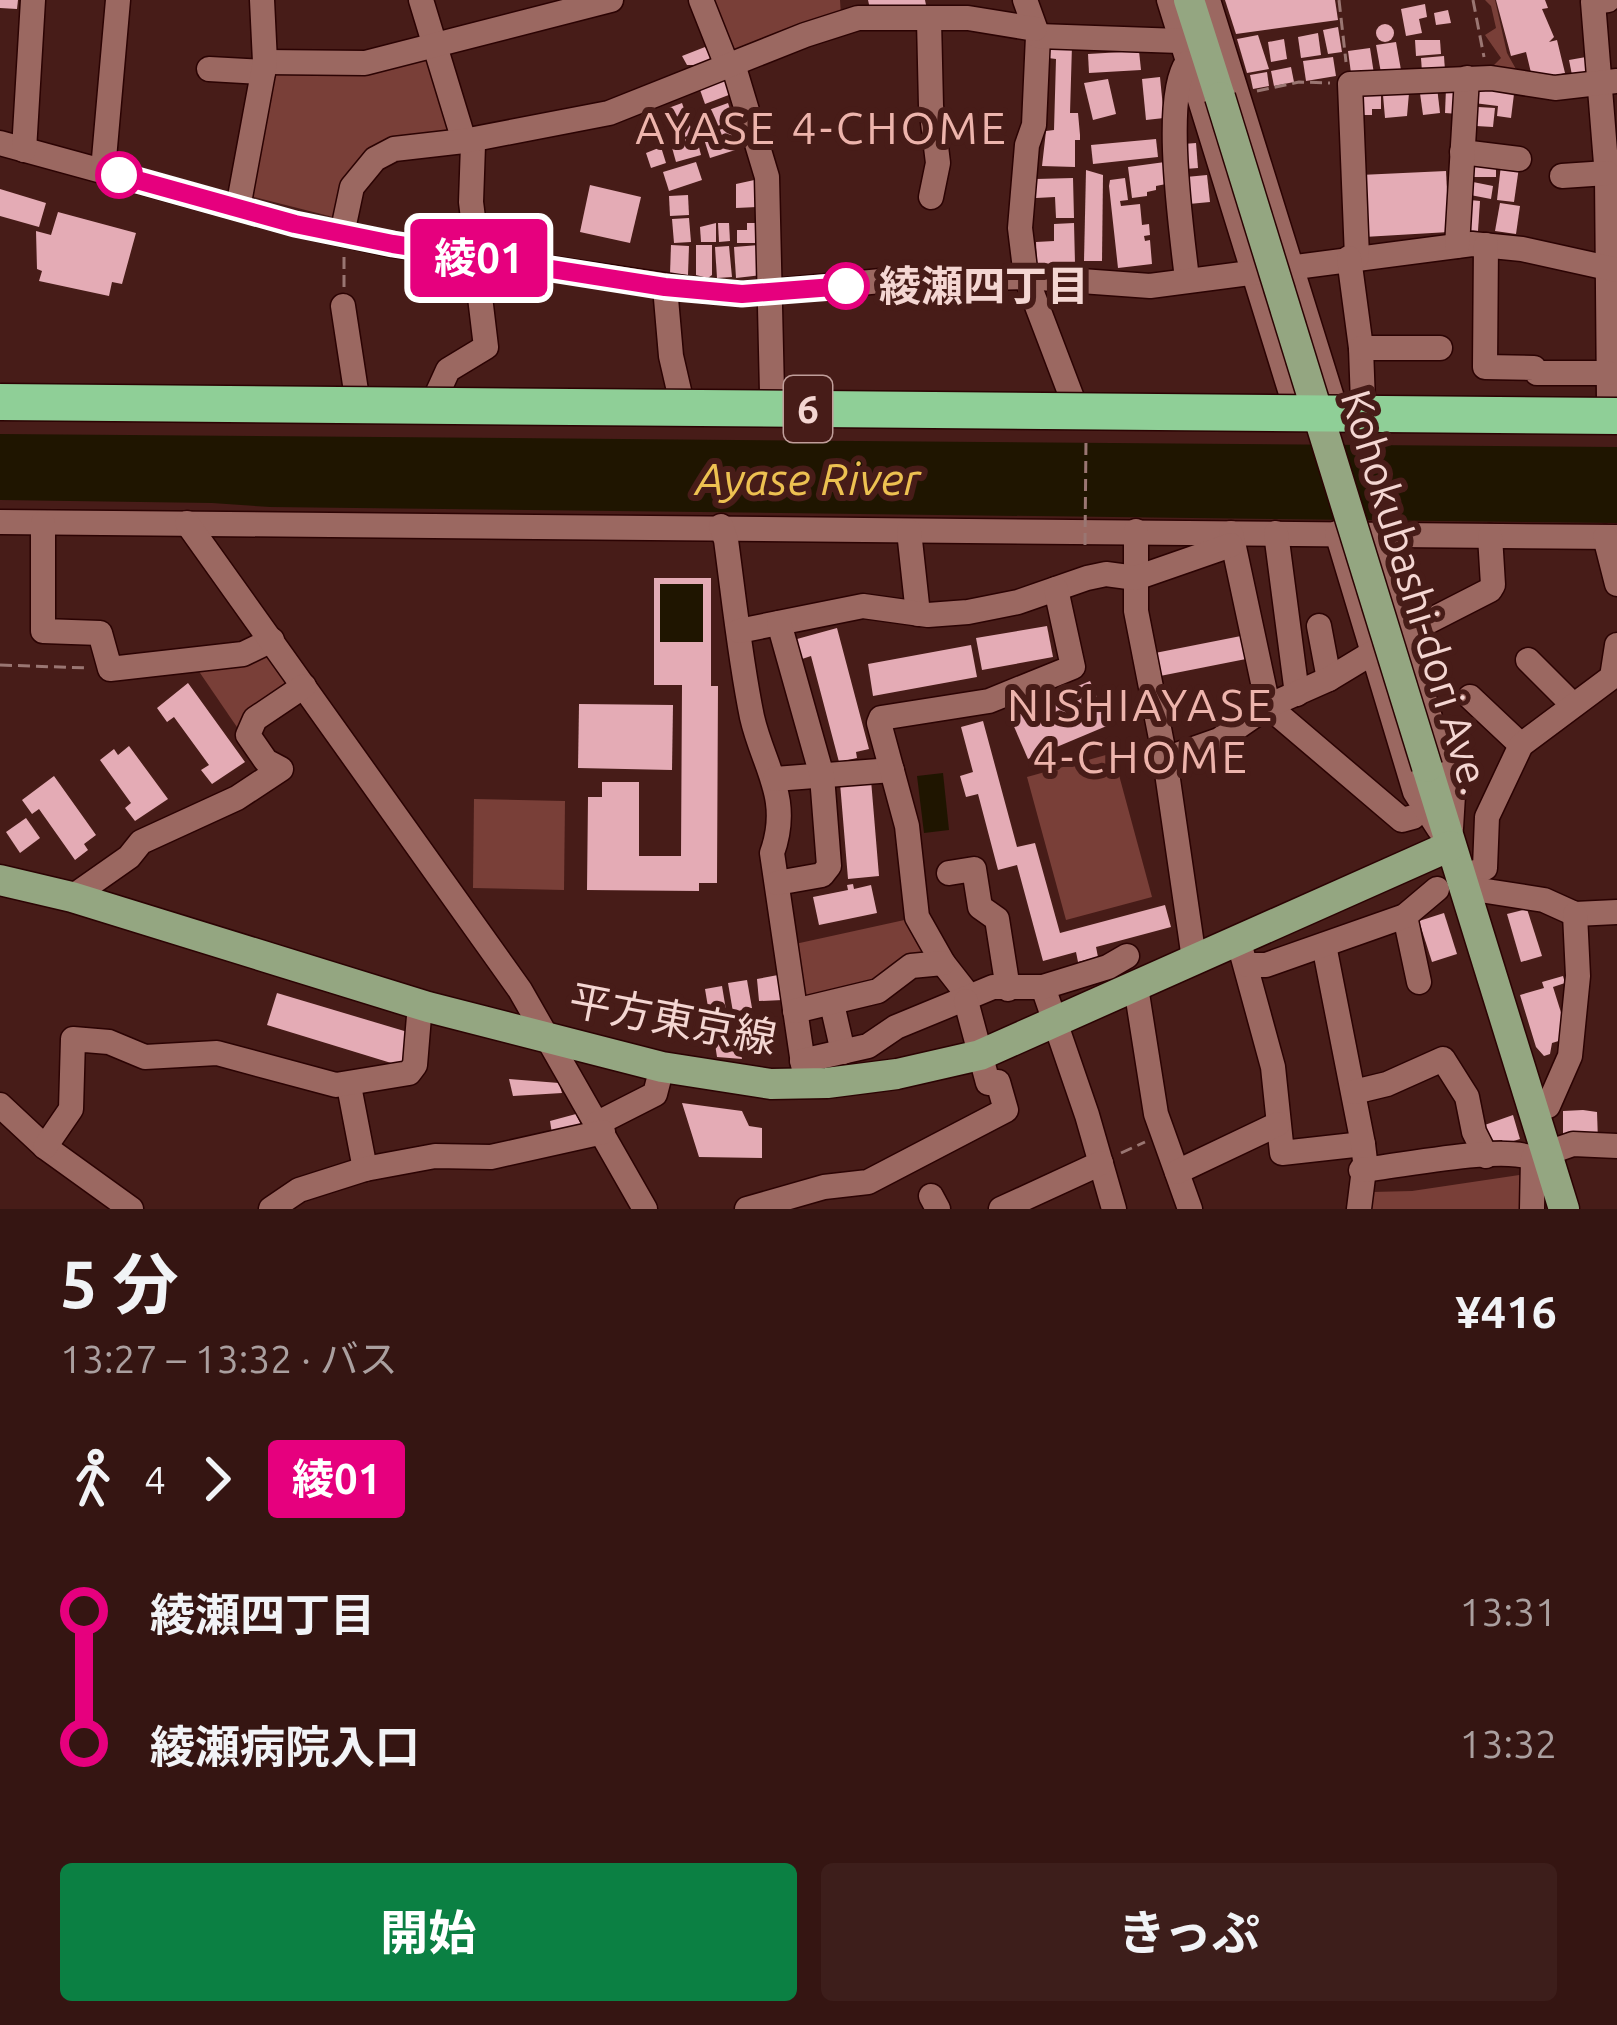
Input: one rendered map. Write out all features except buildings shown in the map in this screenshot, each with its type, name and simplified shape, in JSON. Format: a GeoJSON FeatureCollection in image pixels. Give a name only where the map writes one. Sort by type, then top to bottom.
{"type":"FeatureCollection","features":[{"type":"Feature","properties":{"kind":"highway","name":"6"},"geometry":{"type":"LineString","coordinates":[[0,402],[1615,415]]}},
{"type":"Feature","properties":{"kind":"highway","name":"6"},"geometry":{"type":"LineString","coordinates":[[0,424],[1615,415]]}},
{"type":"Feature","properties":{"kind":"main road","name":"Kohokubashi-dori Ave."},"geometry":{"type":"LineString","coordinates":[[1190,0],[1234,95],[1459,886],[1534,1112],[1540,1156],[1564,1209]]}},
{"type":"Feature","properties":{"kind":"main road","name":"平方東京線"},"geometry":{"type":"LineString","coordinates":[[0,880],[72,897],[546,1038],[662,1067],[771,1084],[804,1072],[897,1074],[980,1054],[1194,959],[1243,952],[1450,846]]}},
{"type":"Feature","properties":{"kind":"street"},"geometry":{"type":"LineString","coordinates":[[33,0],[12,146],[345,235],[665,287],[742,294],[892,280],[1026,277],[1150,286],[1353,257],[1486,245],[1614,269]]}},
{"type":"Feature","properties":{"kind":"street"},"geometry":{"type":"LineString","coordinates":[[103,170],[118,0]]}},
{"type":"Feature","properties":{"kind":"street"},"geometry":{"type":"LineString","coordinates":[[238,208],[264,67],[262,0]]}},
{"type":"Feature","properties":{"kind":"street"},"geometry":{"type":"LineString","coordinates":[[421,0],[464,141],[473,146],[471,202],[481,258],[486,347],[448,370],[438,392]]}},
{"type":"Feature","properties":{"kind":"street"},"geometry":{"type":"LineString","coordinates":[[209,69],[365,63],[611,0]]}},
{"type":"Feature","properties":{"kind":"street"},"geometry":{"type":"LineString","coordinates":[[701,0],[736,74],[766,177],[772,393]]}},
{"type":"Feature","properties":{"kind":"street"},"geometry":{"type":"LineString","coordinates":[[1025,0],[1036,32],[1034,125],[1027,145],[1020,228],[1026,277],[1072,398]]}},
{"type":"Feature","properties":{"kind":"street"},"geometry":{"type":"LineString","coordinates":[[1169,0],[1294,403]]}},
{"type":"Feature","properties":{"kind":"street"},"geometry":{"type":"LineString","coordinates":[[1208,0],[1334,404]]}},
{"type":"Feature","properties":{"kind":"street"},"geometry":{"type":"LineString","coordinates":[[0,392],[772,393],[1363,403],[1615,415],[1608,373],[1614,269],[1609,82],[1593,2],[1608,0]]}},
{"type":"Feature","properties":{"kind":"street"},"geometry":{"type":"LineString","coordinates":[[345,235],[352,187],[375,158],[418,143],[464,141],[610,113],[854,9],[929,20],[968,18],[1183,52]]}},
{"type":"Feature","properties":{"kind":"street"},"geometry":{"type":"LineString","coordinates":[[929,20],[938,163],[931,196]]}},
{"type":"Feature","properties":{"kind":"street"},"geometry":{"type":"LineString","coordinates":[[1183,52],[1174,122],[1187,279]]}},
{"type":"Feature","properties":{"kind":"street"},"geometry":{"type":"LineString","coordinates":[[1456,246],[1462,152],[1477,78]]}},
{"type":"Feature","properties":{"kind":"street"},"geometry":{"type":"LineString","coordinates":[[1363,403],[1353,257],[1349,83],[1477,78],[1556,88],[1609,82]]}},
{"type":"Feature","properties":{"kind":"street"},"geometry":{"type":"LineString","coordinates":[[1462,152],[1519,159]]}},
{"type":"Feature","properties":{"kind":"street"},"geometry":{"type":"LineString","coordinates":[[1562,176],[1610,175]]}},
{"type":"Feature","properties":{"kind":"street"},"geometry":{"type":"LineString","coordinates":[[1486,245],[1485,367],[1608,373]]}},
{"type":"Feature","properties":{"kind":"street"},"geometry":{"type":"LineString","coordinates":[[665,287],[680,395]]}},
{"type":"Feature","properties":{"kind":"street"},"geometry":{"type":"LineString","coordinates":[[343,306],[356,391]]}},
{"type":"Feature","properties":{"kind":"street"},"geometry":{"type":"LineString","coordinates":[[1361,348],[1440,348]]}},
{"type":"Feature","properties":{"kind":"street"},"geometry":{"type":"LineString","coordinates":[[0,521],[1136,531],[1231,539]]}},
{"type":"Feature","properties":{"kind":"street"},"geometry":{"type":"LineString","coordinates":[[44,523],[43,631],[100,633],[110,669],[243,654],[272,640]]}},
{"type":"Feature","properties":{"kind":"street"},"geometry":{"type":"LineString","coordinates":[[187,524],[520,990],[645,1209]]}},
{"type":"Feature","properties":{"kind":"street"},"geometry":{"type":"LineString","coordinates":[[721,526],[753,722],[776,779],[778,835],[772,853],[804,1072],[993,987],[1043,987],[1108,967],[1127,956]]}},
{"type":"Feature","properties":{"kind":"street"},"geometry":{"type":"LineString","coordinates":[[909,531],[918,614]]}},
{"type":"Feature","properties":{"kind":"street"},"geometry":{"type":"LineString","coordinates":[[1136,531],[1136,611],[1165,759],[1194,959]]}},
{"type":"Feature","properties":{"kind":"street"},"geometry":{"type":"LineString","coordinates":[[739,631],[863,606],[918,614],[968,612],[1018,602],[1106,574],[1136,578],[1231,539],[1276,532],[1337,533],[1379,548],[1490,536],[1611,537],[1617,580]]}},
{"type":"Feature","properties":{"kind":"street"},"geometry":{"type":"LineString","coordinates":[[1276,532],[1297,694]]}},
{"type":"Feature","properties":{"kind":"street"},"geometry":{"type":"LineString","coordinates":[[1337,533],[1415,792],[1450,846]]}},
{"type":"Feature","properties":{"kind":"street"},"geometry":{"type":"LineString","coordinates":[[1404,634],[1490,590],[1490,536]]}},
{"type":"Feature","properties":{"kind":"street"},"geometry":{"type":"LineString","coordinates":[[1231,539],[1268,706],[1402,820],[1413,817]]}},
{"type":"Feature","properties":{"kind":"street"},"geometry":{"type":"LineString","coordinates":[[1348,571],[1354,555],[1363,551],[1378,554],[1379,548]]}},
{"type":"Feature","properties":{"kind":"street"},"geometry":{"type":"LineString","coordinates":[[1379,548],[1453,795],[1450,846]]}},
{"type":"Feature","properties":{"kind":"street"},"geometry":{"type":"LineString","coordinates":[[747,1209],[824,1187],[868,1182],[1006,1110],[998,1082],[988,1083],[967,998],[917,917],[907,826],[879,723],[881,718],[988,701],[1073,667],[1056,590]]}},
{"type":"Feature","properties":{"kind":"street"},"geometry":{"type":"LineString","coordinates":[[776,884],[827,872],[822,776],[779,623]]}},
{"type":"Feature","properties":{"kind":"street"},"geometry":{"type":"LineString","coordinates":[[1319,626],[1329,679]]}},
{"type":"Feature","properties":{"kind":"street"},"geometry":{"type":"LineString","coordinates":[[1243,952],[1266,964],[1324,945],[1405,916],[1485,868],[1487,817],[1521,745],[1573,706],[1614,683],[1617,645]]}},
{"type":"Feature","properties":{"kind":"street"},"geometry":{"type":"LineString","coordinates":[[1165,759],[1219,740],[1268,706],[1329,679],[1372,653]]}},
{"type":"Feature","properties":{"kind":"street"},"geometry":{"type":"LineString","coordinates":[[1528,660],[1573,706]]}},
{"type":"Feature","properties":{"kind":"street"},"geometry":{"type":"LineString","coordinates":[[72,897],[129,857],[140,842],[237,798],[281,770],[266,761],[248,735],[255,719],[304,686]]}},
{"type":"Feature","properties":{"kind":"street"},"geometry":{"type":"LineString","coordinates":[[1470,697],[1521,745]]}},
{"type":"Feature","properties":{"kind":"street"},"geometry":{"type":"LineString","coordinates":[[776,779],[892,770]]}},
{"type":"Feature","properties":{"kind":"street"},"geometry":{"type":"LineString","coordinates":[[949,873],[974,869],[980,908],[997,920],[1008,989]]}},
{"type":"Feature","properties":{"kind":"street"},"geometry":{"type":"LineString","coordinates":[[1459,886],[1544,900],[1574,914],[1617,912]]}},
{"type":"Feature","properties":{"kind":"street"},"geometry":{"type":"LineString","coordinates":[[1534,1112],[1548,1106],[1570,1056],[1578,976],[1574,914]]}},
{"type":"Feature","properties":{"kind":"street"},"geometry":{"type":"LineString","coordinates":[[1405,916],[1420,982]]}},
{"type":"Feature","properties":{"kind":"street"},"geometry":{"type":"LineString","coordinates":[[1324,945],[1354,1092],[1362,1157],[1359,1209]]}},
{"type":"Feature","properties":{"kind":"street"},"geometry":{"type":"LineString","coordinates":[[1243,952],[1273,1067],[1282,1153],[1540,1156],[1574,1144],[1617,1146]]}},
{"type":"Feature","properties":{"kind":"street"},"geometry":{"type":"LineString","coordinates":[[795,1011],[878,991],[911,966],[943,963]]}},
{"type":"Feature","properties":{"kind":"street"},"geometry":{"type":"LineString","coordinates":[[1043,987],[1114,1209]]}},
{"type":"Feature","properties":{"kind":"street"},"geometry":{"type":"LineString","coordinates":[[1136,987],[1156,1114],[1190,1209]]}},
{"type":"Feature","properties":{"kind":"street"},"geometry":{"type":"LineString","coordinates":[[45,1147],[71,1108],[72,1031],[145,1057],[217,1053],[349,1086],[409,1073],[415,1065],[420,1004]]}},
{"type":"Feature","properties":{"kind":"street"},"geometry":{"type":"LineString","coordinates":[[832,1004],[843,1052]]}},
{"type":"Feature","properties":{"kind":"street"},"geometry":{"type":"LineString","coordinates":[[1354,1092],[1387,1084],[1443,1059],[1467,1097],[1474,1132],[1486,1156]]}},
{"type":"Feature","properties":{"kind":"street"},"geometry":{"type":"LineString","coordinates":[[271,1209],[299,1190],[365,1169],[435,1156],[491,1156],[600,1127],[655,1094],[662,1067]]}},
{"type":"Feature","properties":{"kind":"street"},"geometry":{"type":"LineString","coordinates":[[349,1086],[365,1169]]}},
{"type":"Feature","properties":{"kind":"street"},"geometry":{"type":"LineString","coordinates":[[0,1105],[45,1147],[131,1209]]}},
{"type":"Feature","properties":{"kind":"street"},"geometry":{"type":"LineString","coordinates":[[1178,1172],[1278,1124]]}},
{"type":"Feature","properties":{"kind":"street"},"geometry":{"type":"LineString","coordinates":[[1532,1209],[1540,1156]]}},
{"type":"Feature","properties":{"kind":"street"},"geometry":{"type":"LineString","coordinates":[[1001,1209],[1101,1163]]}},
{"type":"Feature","properties":{"kind":"street"},"geometry":{"type":"LineString","coordinates":[[868,1182],[875,1209]]}},
{"type":"Feature","properties":{"kind":"path"},"geometry":{"type":"LineString","coordinates":[[1234,95],[1299,82],[1349,83],[1339,0]]}},
{"type":"Feature","properties":{"kind":"path"},"geometry":{"type":"LineString","coordinates":[[1473,0],[1477,78]]}},
{"type":"Feature","properties":{"kind":"path"},"geometry":{"type":"LineString","coordinates":[[343,306],[345,235]]}},
{"type":"Feature","properties":{"kind":"path"},"geometry":{"type":"LineString","coordinates":[[1085,545],[1086,436]]}},
{"type":"Feature","properties":{"kind":"path"},"geometry":{"type":"LineString","coordinates":[[0,665],[110,669]]}},
{"type":"Feature","properties":{"kind":"path"},"geometry":{"type":"LineString","coordinates":[[1101,1163],[1163,1133]]}},
{"type":"Feature","properties":{"kind":"shaded area"},"geometry":{"type":"Polygon","coordinates":[[[713,0],[840,0],[841,15],[734,51],[713,0]]]}},
{"type":"Feature","properties":{"kind":"shaded area"},"geometry":{"type":"Polygon","coordinates":[[[1485,0],[1495,0],[1507,53],[1517,71],[1474,72],[1475,66],[1491,68],[1501,58],[1485,35],[1496,28],[1485,0]]]}},
{"type":"Feature","properties":{"kind":"shaded area"},"geometry":{"type":"Polygon","coordinates":[[[428,57],[453,130],[399,139],[333,217],[254,197],[251,191],[272,75],[277,70],[428,57]]]}},
{"type":"Feature","properties":{"kind":"shaded area"},"geometry":{"type":"Polygon","coordinates":[[[267,655],[289,687],[241,733],[198,670],[267,655]]]}},
{"type":"Feature","properties":{"kind":"shaded area"},"geometry":{"type":"Polygon","coordinates":[[[1113,753],[1152,897],[1066,920],[1027,777],[1113,753]]]}},
{"type":"Feature","properties":{"kind":"shaded area"},"geometry":{"type":"Polygon","coordinates":[[[474,799],[565,801],[564,890],[473,888],[474,799]]]}},
{"type":"Feature","properties":{"kind":"shaded area"},"geometry":{"type":"Polygon","coordinates":[[[909,919],[928,953],[874,984],[805,997],[795,944],[909,919]]]}},
{"type":"Feature","properties":{"kind":"shaded area"},"geometry":{"type":"Polygon","coordinates":[[[1526,1174],[1526,1209],[1369,1209],[1372,1192],[1412,1191],[1526,1174]]]}},
{"type":"Feature","properties":{"kind":"water","name":"Ayase River"},"geometry":{"type":"Polygon","coordinates":[[[0,434],[1617,447],[1617,523],[0,500],[0,434]]]}},
{"type":"Feature","properties":{"kind":"water"},"geometry":{"type":"Polygon","coordinates":[[[660,584],[703,584],[703,642],[660,642],[660,584]]]}},
{"type":"Feature","properties":{"kind":"water"},"geometry":{"type":"Polygon","coordinates":[[[943,773],[949,830],[924,833],[917,776],[943,773]]]}},
{"type":"Feature","properties":{"kind":"bus line","name":"綾01"},"geometry":{"type":"LineString","coordinates":[[119,175],[295,224],[665,287],[742,294],[846,286]]}},
{"type":"Feature","properties":{"kind":"place","name":"綾瀬四丁目"},"geometry":{"type":"Point","coordinates":[846,286]}},
{"type":"Feature","properties":{"kind":"district","name":"AYASE 4-CHOME"},"geometry":{"type":"Point","coordinates":[822,128]}},
{"type":"Feature","properties":{"kind":"district","name":"NISHIAYASE 4-CHOME"},"geometry":{"type":"Point","coordinates":[1141,731]}}]}
